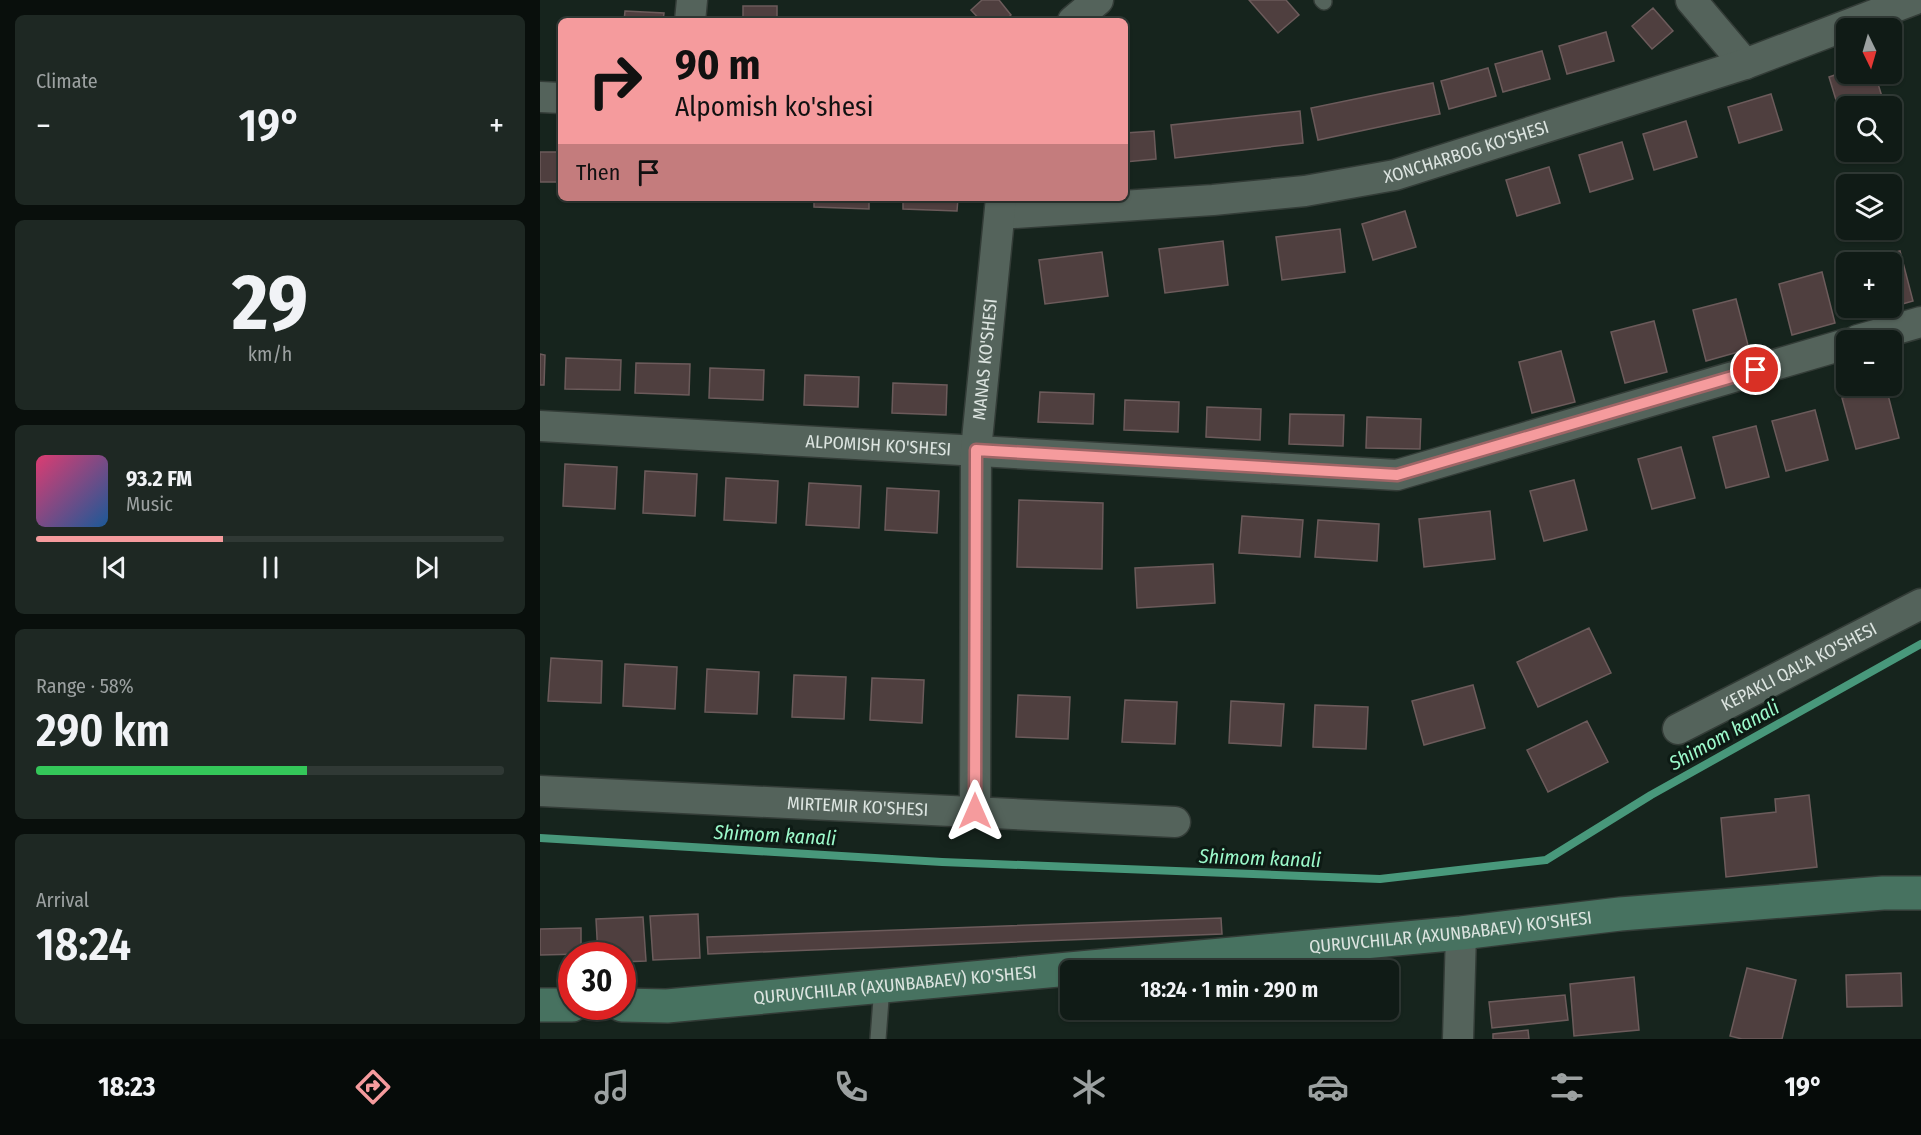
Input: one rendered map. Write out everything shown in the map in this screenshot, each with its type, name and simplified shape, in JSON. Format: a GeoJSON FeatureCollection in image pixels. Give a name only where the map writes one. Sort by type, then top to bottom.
{"type":"FeatureCollection","features":[{"type":"Feature","properties":{"kind":"main road","name":"QURUVCHILAR (AXUNBABAEV) KO'SHESI"},"geometry":{"type":"LineString","coordinates":[[636,1005],[667,1006],[1461,933],[1620,914],[1883,893],[1921,893]]}},
{"type":"Feature","properties":{"kind":"main road"},"geometry":{"type":"LineString","coordinates":[[540,1005],[558,1005]]}},
{"type":"Feature","properties":{"kind":"street"},"geometry":{"type":"LineString","coordinates":[[690,18],[692,0]]}},
{"type":"Feature","properties":{"kind":"street"},"geometry":{"type":"LineString","coordinates":[[1077,18],[1098,0]]}},
{"type":"Feature","properties":{"kind":"street"},"geometry":{"type":"LineString","coordinates":[[1691,0],[1745,64]]}},
{"type":"Feature","properties":{"kind":"street","name":"XONCHARBOG KO'SHESI"},"geometry":{"type":"LineString","coordinates":[[1001,206],[1225,199],[1305,191],[1395,175],[1745,64],[1913,0]]}},
{"type":"Feature","properties":{"kind":"street"},"geometry":{"type":"LineString","coordinates":[[540,97],[558,98]]}},
{"type":"Feature","properties":{"kind":"street","name":"MANAS KO'SHESI"},"geometry":{"type":"LineString","coordinates":[[975,811],[976,450],[1001,206]]}},
{"type":"Feature","properties":{"kind":"street"},"geometry":{"type":"LineString","coordinates":[[1893,330],[1921,322]]}},
{"type":"Feature","properties":{"kind":"street","name":"ALPOMISH KO'SHESI"},"geometry":{"type":"LineString","coordinates":[[540,426],[1397,475],[1836,347]]}},
{"type":"Feature","properties":{"kind":"street","name":"KEPAKLI QAL'A KO'SHESI"},"geometry":{"type":"LineString","coordinates":[[1678,729],[1921,604]]}},
{"type":"Feature","properties":{"kind":"street","name":"MIRTEMIR KO'SHESI"},"geometry":{"type":"LineString","coordinates":[[540,791],[1175,822]]}},
{"type":"Feature","properties":{"kind":"street"},"geometry":{"type":"LineString","coordinates":[[1458,1039],[1461,933]]}},
{"type":"Feature","properties":{"kind":"lane"},"geometry":{"type":"LineString","coordinates":[[878,1039],[882,986]]}},
{"type":"Feature","properties":{"kind":"building"},"geometry":{"type":"Polygon","coordinates":[[[982,0],[999,0],[1011,15],[1008,18],[978,18],[971,10],[982,0]]]}},
{"type":"Feature","properties":{"kind":"building"},"geometry":{"type":"Polygon","coordinates":[[[1249,0],[1286,0],[1299,15],[1278,33],[1249,0]]]}},
{"type":"Feature","properties":{"kind":"building"},"geometry":{"type":"Polygon","coordinates":[[[743,6],[777,6],[777,18],[743,18],[743,6]]]}},
{"type":"Feature","properties":{"kind":"building"},"geometry":{"type":"Polygon","coordinates":[[[1653,8],[1673,31],[1652,49],[1632,26],[1653,8]]]}},
{"type":"Feature","properties":{"kind":"building"},"geometry":{"type":"Polygon","coordinates":[[[625,11],[664,13],[663,18],[624,18],[625,11]]]}},
{"type":"Feature","properties":{"kind":"building"},"geometry":{"type":"Polygon","coordinates":[[[1606,32],[1614,61],[1567,74],[1559,46],[1606,32]]]}},
{"type":"Feature","properties":{"kind":"building"},"geometry":{"type":"Polygon","coordinates":[[[1542,51],[1550,79],[1503,92],[1495,64],[1542,51]]]}},
{"type":"Feature","properties":{"kind":"building"},"geometry":{"type":"Polygon","coordinates":[[[1488,68],[1496,96],[1449,109],[1441,81],[1488,68]]]}},
{"type":"Feature","properties":{"kind":"building"},"geometry":{"type":"Polygon","coordinates":[[[1836,75],[1836,84],[1878,84],[1882,96],[1836,96],[1836,100],[1829,77],[1836,75]]]}},
{"type":"Feature","properties":{"kind":"building"},"geometry":{"type":"Polygon","coordinates":[[[1433,83],[1440,114],[1318,140],[1311,108],[1433,83]]]}},
{"type":"Feature","properties":{"kind":"building"},"geometry":{"type":"Polygon","coordinates":[[[1771,94],[1782,130],[1739,143],[1728,107],[1771,94]]]}},
{"type":"Feature","properties":{"kind":"building"},"geometry":{"type":"Polygon","coordinates":[[[1300,111],[1303,143],[1175,158],[1171,125],[1300,111]]]}},
{"type":"Feature","properties":{"kind":"building"},"geometry":{"type":"Polygon","coordinates":[[[1686,121],[1697,157],[1654,170],[1643,134],[1686,121]]]}},
{"type":"Feature","properties":{"kind":"building"},"geometry":{"type":"Polygon","coordinates":[[[1154,131],[1156,159],[1128,162],[1128,133],[1154,131]]]}},
{"type":"Feature","properties":{"kind":"building"},"geometry":{"type":"Polygon","coordinates":[[[1622,142],[1633,179],[1590,192],[1579,155],[1622,142]]]}},
{"type":"Feature","properties":{"kind":"building"},"geometry":{"type":"Polygon","coordinates":[[[540,152],[558,152],[558,182],[540,182],[540,152]]]}},
{"type":"Feature","properties":{"kind":"building"},"geometry":{"type":"Polygon","coordinates":[[[1549,167],[1560,203],[1517,216],[1506,180],[1549,167]]]}},
{"type":"Feature","properties":{"kind":"building"},"geometry":{"type":"Polygon","coordinates":[[[814,201],[869,201],[869,209],[814,207],[814,201]]]}},
{"type":"Feature","properties":{"kind":"building"},"geometry":{"type":"Polygon","coordinates":[[[903,201],[958,201],[957,211],[903,209],[903,201]]]}},
{"type":"Feature","properties":{"kind":"building"},"geometry":{"type":"Polygon","coordinates":[[[1405,211],[1416,247],[1373,260],[1362,224],[1405,211]]]}},
{"type":"Feature","properties":{"kind":"building"},"geometry":{"type":"Polygon","coordinates":[[[1340,229],[1345,272],[1282,280],[1276,237],[1340,229]]]}},
{"type":"Feature","properties":{"kind":"building"},"geometry":{"type":"Polygon","coordinates":[[[1223,241],[1228,285],[1165,293],[1159,249],[1223,241]]]}},
{"type":"Feature","properties":{"kind":"building"},"geometry":{"type":"Polygon","coordinates":[[[1102,252],[1108,296],[1045,304],[1039,260],[1102,252]]]}},
{"type":"Feature","properties":{"kind":"building"},"geometry":{"type":"Polygon","coordinates":[[[1902,259],[1913,301],[1902,304],[1902,259]]]}},
{"type":"Feature","properties":{"kind":"building"},"geometry":{"type":"Polygon","coordinates":[[[1822,272],[1835,323],[1792,335],[1779,284],[1822,272]]]}},
{"type":"Feature","properties":{"kind":"building"},"geometry":{"type":"Polygon","coordinates":[[[1736,299],[1749,349],[1706,361],[1693,310],[1736,299]]]}},
{"type":"Feature","properties":{"kind":"building"},"geometry":{"type":"Polygon","coordinates":[[[1654,321],[1667,372],[1625,383],[1611,332],[1654,321]]]}},
{"type":"Feature","properties":{"kind":"building"},"geometry":{"type":"Polygon","coordinates":[[[1561,351],[1575,402],[1532,413],[1519,362],[1561,351]]]}},
{"type":"Feature","properties":{"kind":"building"},"geometry":{"type":"Polygon","coordinates":[[[540,354],[545,355],[544,385],[540,385],[540,354]]]}},
{"type":"Feature","properties":{"kind":"building"},"geometry":{"type":"Polygon","coordinates":[[[566,358],[621,360],[620,390],[565,389],[566,358]]]}},
{"type":"Feature","properties":{"kind":"building"},"geometry":{"type":"Polygon","coordinates":[[[636,363],[690,364],[689,395],[635,393],[636,363]]]}},
{"type":"Feature","properties":{"kind":"building"},"geometry":{"type":"Polygon","coordinates":[[[710,368],[764,370],[763,400],[709,398],[710,368]]]}},
{"type":"Feature","properties":{"kind":"building"},"geometry":{"type":"Polygon","coordinates":[[[805,375],[859,377],[858,407],[804,405],[805,375]]]}},
{"type":"Feature","properties":{"kind":"building"},"geometry":{"type":"Polygon","coordinates":[[[893,383],[947,385],[946,415],[892,413],[893,383]]]}},
{"type":"Feature","properties":{"kind":"building"},"geometry":{"type":"Polygon","coordinates":[[[1040,392],[1094,394],[1093,424],[1038,422],[1040,392]]]}},
{"type":"Feature","properties":{"kind":"building"},"geometry":{"type":"Polygon","coordinates":[[[1888,396],[1899,438],[1856,449],[1842,398],[1888,396]]]}},
{"type":"Feature","properties":{"kind":"building"},"geometry":{"type":"Polygon","coordinates":[[[1125,400],[1179,402],[1178,432],[1124,430],[1125,400]]]}},
{"type":"Feature","properties":{"kind":"building"},"geometry":{"type":"Polygon","coordinates":[[[1207,407],[1261,409],[1260,440],[1206,437],[1207,407]]]}},
{"type":"Feature","properties":{"kind":"building"},"geometry":{"type":"Polygon","coordinates":[[[1815,410],[1828,460],[1786,471],[1772,421],[1815,410]]]}},
{"type":"Feature","properties":{"kind":"building"},"geometry":{"type":"Polygon","coordinates":[[[1290,414],[1344,415],[1343,446],[1289,444],[1290,414]]]}},
{"type":"Feature","properties":{"kind":"building"},"geometry":{"type":"Polygon","coordinates":[[[1367,417],[1421,419],[1420,449],[1366,448],[1367,417]]]}},
{"type":"Feature","properties":{"kind":"building"},"geometry":{"type":"Polygon","coordinates":[[[1756,426],[1769,477],[1726,488],[1713,437],[1756,426]]]}},
{"type":"Feature","properties":{"kind":"building"},"geometry":{"type":"Polygon","coordinates":[[[1681,447],[1695,498],[1652,509],[1638,459],[1681,447]]]}},
{"type":"Feature","properties":{"kind":"building"},"geometry":{"type":"Polygon","coordinates":[[[565,464],[617,467],[615,509],[563,506],[565,464]]]}},
{"type":"Feature","properties":{"kind":"building"},"geometry":{"type":"Polygon","coordinates":[[[645,471],[697,474],[695,516],[643,513],[645,471]]]}},
{"type":"Feature","properties":{"kind":"building"},"geometry":{"type":"Polygon","coordinates":[[[726,478],[778,481],[776,523],[724,520],[726,478]]]}},
{"type":"Feature","properties":{"kind":"building"},"geometry":{"type":"Polygon","coordinates":[[[1574,480],[1587,530],[1544,541],[1530,491],[1574,480]]]}},
{"type":"Feature","properties":{"kind":"building"},"geometry":{"type":"Polygon","coordinates":[[[809,483],[861,486],[859,528],[806,525],[809,483]]]}},
{"type":"Feature","properties":{"kind":"building"},"geometry":{"type":"Polygon","coordinates":[[[887,488],[939,491],[937,533],[885,530],[887,488]]]}},
{"type":"Feature","properties":{"kind":"building"},"geometry":{"type":"Polygon","coordinates":[[[1019,500],[1103,503],[1102,569],[1017,567],[1019,500]]]}},
{"type":"Feature","properties":{"kind":"building"},"geometry":{"type":"Polygon","coordinates":[[[1490,511],[1495,559],[1424,567],[1419,519],[1490,511]]]}},
{"type":"Feature","properties":{"kind":"building"},"geometry":{"type":"Polygon","coordinates":[[[1242,516],[1303,520],[1300,557],[1239,553],[1242,516]]]}},
{"type":"Feature","properties":{"kind":"building"},"geometry":{"type":"Polygon","coordinates":[[[1318,520],[1379,524],[1377,561],[1315,557],[1318,520]]]}},
{"type":"Feature","properties":{"kind":"building"},"geometry":{"type":"Polygon","coordinates":[[[1213,564],[1215,603],[1137,608],[1135,568],[1213,564]]]}},
{"type":"Feature","properties":{"kind":"building"},"geometry":{"type":"Polygon","coordinates":[[[1589,628],[1611,673],[1538,707],[1517,662],[1589,628]]]}},
{"type":"Feature","properties":{"kind":"building"},"geometry":{"type":"Polygon","coordinates":[[[551,658],[602,661],[601,703],[548,701],[551,658]]]}},
{"type":"Feature","properties":{"kind":"building"},"geometry":{"type":"Polygon","coordinates":[[[625,664],[677,667],[675,709],[623,706],[625,664]]]}},
{"type":"Feature","properties":{"kind":"building"},"geometry":{"type":"Polygon","coordinates":[[[707,669],[759,672],[757,714],[705,712],[707,669]]]}},
{"type":"Feature","properties":{"kind":"building"},"geometry":{"type":"Polygon","coordinates":[[[794,675],[846,677],[844,719],[792,717],[794,675]]]}},
{"type":"Feature","properties":{"kind":"building"},"geometry":{"type":"Polygon","coordinates":[[[872,678],[924,680],[922,723],[870,720],[872,678]]]}},
{"type":"Feature","properties":{"kind":"building"},"geometry":{"type":"Polygon","coordinates":[[[1473,685],[1485,728],[1424,745],[1412,701],[1473,685]]]}},
{"type":"Feature","properties":{"kind":"building"},"geometry":{"type":"Polygon","coordinates":[[[1018,695],[1070,697],[1068,739],[1016,737],[1018,695]]]}},
{"type":"Feature","properties":{"kind":"building"},"geometry":{"type":"Polygon","coordinates":[[[1125,700],[1177,702],[1175,744],[1122,742],[1125,700]]]}},
{"type":"Feature","properties":{"kind":"building"},"geometry":{"type":"Polygon","coordinates":[[[1231,701],[1284,704],[1281,746],[1229,743],[1231,701]]]}},
{"type":"Feature","properties":{"kind":"building"},"geometry":{"type":"Polygon","coordinates":[[[1315,705],[1368,707],[1366,749],[1313,747],[1315,705]]]}},
{"type":"Feature","properties":{"kind":"building"},"geometry":{"type":"Polygon","coordinates":[[[1587,721],[1608,762],[1548,792],[1527,750],[1587,721]]]}},
{"type":"Feature","properties":{"kind":"building"},"geometry":{"type":"Polygon","coordinates":[[[1809,795],[1817,867],[1726,877],[1721,818],[1776,812],[1775,799],[1809,795]]]}},
{"type":"Feature","properties":{"kind":"building"},"geometry":{"type":"Polygon","coordinates":[[[698,914],[700,958],[653,960],[650,916],[698,914]]]}},
{"type":"Feature","properties":{"kind":"building"},"geometry":{"type":"Polygon","coordinates":[[[643,917],[646,961],[636,961],[636,942],[597,942],[596,919],[643,917]]]}},
{"type":"Feature","properties":{"kind":"building"},"geometry":{"type":"Polygon","coordinates":[[[1221,918],[1222,934],[708,954],[707,937],[1221,918]]]}},
{"type":"Feature","properties":{"kind":"building"},"geometry":{"type":"Polygon","coordinates":[[[581,928],[581,942],[558,942],[558,955],[540,955],[540,929],[581,928]]]}},
{"type":"Feature","properties":{"kind":"building"},"geometry":{"type":"Polygon","coordinates":[[[1747,968],[1796,980],[1782,1039],[1742,1039],[1730,1036],[1747,968]]]}},
{"type":"Feature","properties":{"kind":"building"},"geometry":{"type":"Polygon","coordinates":[[[1901,973],[1902,1006],[1847,1007],[1846,975],[1901,973]]]}},
{"type":"Feature","properties":{"kind":"building"},"geometry":{"type":"Polygon","coordinates":[[[1634,977],[1639,1030],[1574,1036],[1570,984],[1634,977]]]}},
{"type":"Feature","properties":{"kind":"building"},"geometry":{"type":"Polygon","coordinates":[[[1565,995],[1568,1020],[1492,1028],[1489,1002],[1565,995]]]}},
{"type":"Feature","properties":{"kind":"building"},"geometry":{"type":"Polygon","coordinates":[[[1528,1030],[1529,1039],[1493,1039],[1493,1034],[1528,1030]]]}},
{"type":"Feature","properties":{"kind":"waterway","name":"Shimom kanali"},"geometry":{"type":"LineString","coordinates":[[540,838],[942,862],[1380,879],[1546,860],[1651,795],[1921,644]]}},
{"type":"Feature","properties":{"kind":"route"},"geometry":{"type":"LineString","coordinates":[[975,811],[976,450],[1397,475],[1756,370]]}}]}
